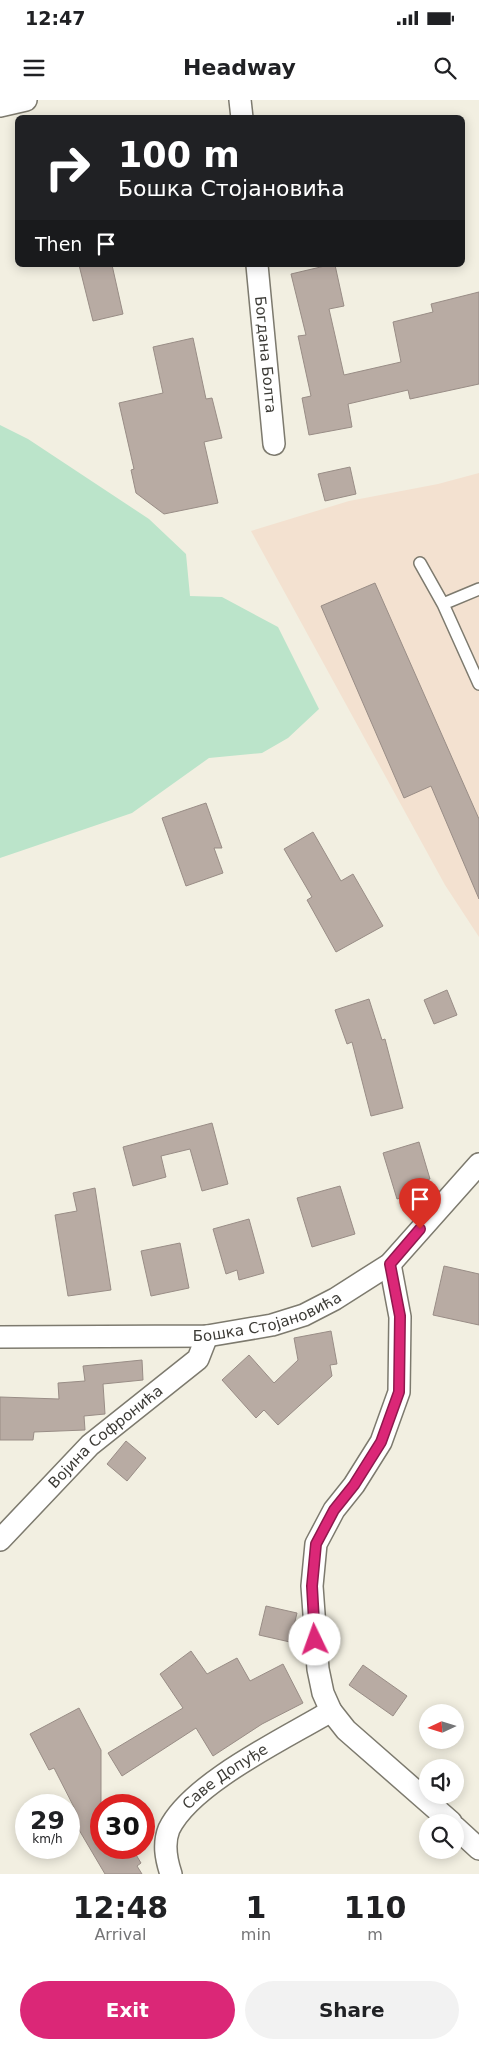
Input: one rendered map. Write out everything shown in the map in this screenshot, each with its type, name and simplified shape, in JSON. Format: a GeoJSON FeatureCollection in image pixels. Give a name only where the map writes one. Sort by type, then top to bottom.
{"type":"FeatureCollection","features":[{"type":"Feature","properties":{"kind":"street"},"geometry":{"type":"LineString","coordinates":[[0,106],[26,100]]}},
{"type":"Feature","properties":{"kind":"street"},"geometry":{"type":"LineString","coordinates":[[240,100],[242,115]]}},
{"type":"Feature","properties":{"kind":"street","name":"Богдана Болта"},"geometry":{"type":"LineString","coordinates":[[256,267],[274,444]]}},
{"type":"Feature","properties":{"kind":"street","name":"Бошка Стојановића"},"geometry":{"type":"LineString","coordinates":[[0,1337],[207,1336],[272,1325],[304,1316],[390,1264],[479,1164]]}},
{"type":"Feature","properties":{"kind":"street"},"geometry":{"type":"LineString","coordinates":[[390,1264],[400,1316],[399,1392],[381,1442],[354,1485],[334,1510],[316,1544],[312,1586],[318,1669],[323,1693],[330,1711],[346,1730],[442,1814]]}},
{"type":"Feature","properties":{"kind":"street","name":"Војина Софронића"},"geometry":{"type":"LineString","coordinates":[[0,1540],[90,1445],[193,1364],[201,1352],[207,1336]]}},
{"type":"Feature","properties":{"kind":"street","name":"Саве Допуђе"},"geometry":{"type":"LineString","coordinates":[[171,1874],[165,1853],[168,1831],[184,1808],[225,1774],[330,1711]]}},
{"type":"Feature","properties":{"kind":"street"},"geometry":{"type":"LineString","coordinates":[[464,1835],[479,1849]]}},
{"type":"Feature","properties":{"kind":"lane"},"geometry":{"type":"LineString","coordinates":[[420,562],[443,604],[479,684]]}},
{"type":"Feature","properties":{"kind":"lane"},"geometry":{"type":"LineString","coordinates":[[443,604],[479,589]]}},
{"type":"Feature","properties":{"kind":"shaded area"},"geometry":{"type":"Polygon","coordinates":[[[479,473],[479,937],[445,885],[251,531],[349,501],[438,484],[479,473]]]}},
{"type":"Feature","properties":{"kind":"green space"},"geometry":{"type":"Polygon","coordinates":[[[0,425],[28,439],[149,519],[186,554],[190,596],[222,597],[278,627],[319,709],[288,738],[262,753],[209,758],[132,813],[0,858],[0,425]]]}},
{"type":"Feature","properties":{"kind":"building"},"geometry":{"type":"Polygon","coordinates":[[[80,267],[112,267],[123,314],[93,321],[80,267]]]}},
{"type":"Feature","properties":{"kind":"building"},"geometry":{"type":"Polygon","coordinates":[[[321,267],[335,267],[344,306],[329,309],[344,375],[401,362],[393,322],[433,312],[431,304],[479,292],[479,384],[410,399],[408,390],[348,404],[352,427],[309,435],[302,398],[311,396],[298,336],[306,335],[291,274],[321,267]]]}},
{"type":"Feature","properties":{"kind":"building"},"geometry":{"type":"Polygon","coordinates":[[[193,338],[206,399],[212,398],[222,438],[204,442],[218,503],[164,514],[136,493],[131,470],[134,469],[119,403],[163,393],[153,347],[193,338]]]}},
{"type":"Feature","properties":{"kind":"building"},"geometry":{"type":"Polygon","coordinates":[[[350,467],[356,494],[325,501],[318,474],[350,467]]]}},
{"type":"Feature","properties":{"kind":"building"},"geometry":{"type":"Polygon","coordinates":[[[375,583],[479,819],[479,899],[431,786],[404,798],[321,606],[375,583]]]}},
{"type":"Feature","properties":{"kind":"building"},"geometry":{"type":"Polygon","coordinates":[[[206,803],[222,848],[214,848],[223,873],[186,886],[162,818],[206,803]]]}},
{"type":"Feature","properties":{"kind":"building"},"geometry":{"type":"Polygon","coordinates":[[[313,832],[341,881],[353,874],[383,926],[336,952],[307,900],[312,897],[284,849],[313,832]]]}},
{"type":"Feature","properties":{"kind":"building"},"geometry":{"type":"Polygon","coordinates":[[[447,990],[457,1015],[434,1024],[424,1000],[447,990]]]}},
{"type":"Feature","properties":{"kind":"building"},"geometry":{"type":"Polygon","coordinates":[[[369,999],[382,1040],[385,1039],[403,1108],[371,1116],[352,1042],[347,1044],[335,1010],[369,999]]]}},
{"type":"Feature","properties":{"kind":"building"},"geometry":{"type":"Polygon","coordinates":[[[212,1123],[228,1184],[202,1191],[190,1149],[161,1156],[166,1177],[133,1186],[123,1147],[212,1123]]]}},
{"type":"Feature","properties":{"kind":"building"},"geometry":{"type":"Polygon","coordinates":[[[419,1142],[430,1179],[415,1183],[418,1193],[397,1199],[383,1153],[419,1142]]]}},
{"type":"Feature","properties":{"kind":"building"},"geometry":{"type":"Polygon","coordinates":[[[340,1186],[355,1234],[312,1247],[297,1198],[340,1186]]]}},
{"type":"Feature","properties":{"kind":"building"},"geometry":{"type":"Polygon","coordinates":[[[95,1188],[111,1290],[68,1296],[55,1215],[77,1211],[73,1193],[95,1188]]]}},
{"type":"Feature","properties":{"kind":"building"},"geometry":{"type":"Polygon","coordinates":[[[249,1219],[264,1273],[239,1280],[237,1270],[226,1274],[213,1229],[249,1219]]]}},
{"type":"Feature","properties":{"kind":"building"},"geometry":{"type":"Polygon","coordinates":[[[180,1243],[189,1288],[151,1296],[141,1251],[180,1243]]]}},
{"type":"Feature","properties":{"kind":"building"},"geometry":{"type":"Polygon","coordinates":[[[444,1266],[479,1274],[479,1325],[433,1315],[444,1266]]]}},
{"type":"Feature","properties":{"kind":"building"},"geometry":{"type":"Polygon","coordinates":[[[331,1331],[337,1364],[330,1365],[332,1376],[278,1425],[264,1410],[256,1418],[222,1380],[249,1355],[274,1383],[298,1360],[294,1338],[331,1331]]]}},
{"type":"Feature","properties":{"kind":"building"},"geometry":{"type":"Polygon","coordinates":[[[142,1360],[143,1380],[103,1384],[105,1414],[84,1416],[85,1430],[34,1432],[33,1440],[0,1440],[0,1397],[59,1399],[58,1383],[85,1381],[83,1366],[142,1360]]]}},
{"type":"Feature","properties":{"kind":"building"},"geometry":{"type":"Polygon","coordinates":[[[126,1441],[146,1458],[127,1481],[107,1464],[126,1441]]]}},
{"type":"Feature","properties":{"kind":"building"},"geometry":{"type":"Polygon","coordinates":[[[266,1606],[297,1613],[290,1642],[259,1635],[266,1606]]]}},
{"type":"Feature","properties":{"kind":"building"},"geometry":{"type":"Polygon","coordinates":[[[191,1651],[207,1674],[237,1658],[250,1681],[283,1664],[303,1703],[262,1724],[213,1756],[196,1728],[122,1776],[108,1753],[183,1708],[160,1674],[191,1651]]]}},
{"type":"Feature","properties":{"kind":"building"},"geometry":{"type":"Polygon","coordinates":[[[363,1665],[407,1696],[393,1716],[349,1685],[363,1665]]]}},
{"type":"Feature","properties":{"kind":"building"},"geometry":{"type":"Polygon","coordinates":[[[79,1708],[101,1750],[101,1794],[90,1794],[90,1849],[80,1832],[80,1794],[67,1794],[54,1768],[49,1770],[30,1734],[79,1708]]]}},
{"type":"Feature","properties":{"kind":"building"},"geometry":{"type":"Polygon","coordinates":[[[96,1859],[139,1859],[141,1863],[137,1866],[142,1874],[105,1874],[96,1859]]]}},
{"type":"Feature","properties":{"kind":"route"},"geometry":{"type":"LineString","coordinates":[[315,1640],[312,1586],[316,1544],[325,1524],[354,1485],[381,1442],[399,1392],[400,1316],[398,1297],[390,1264],[420,1229]]}}]}
